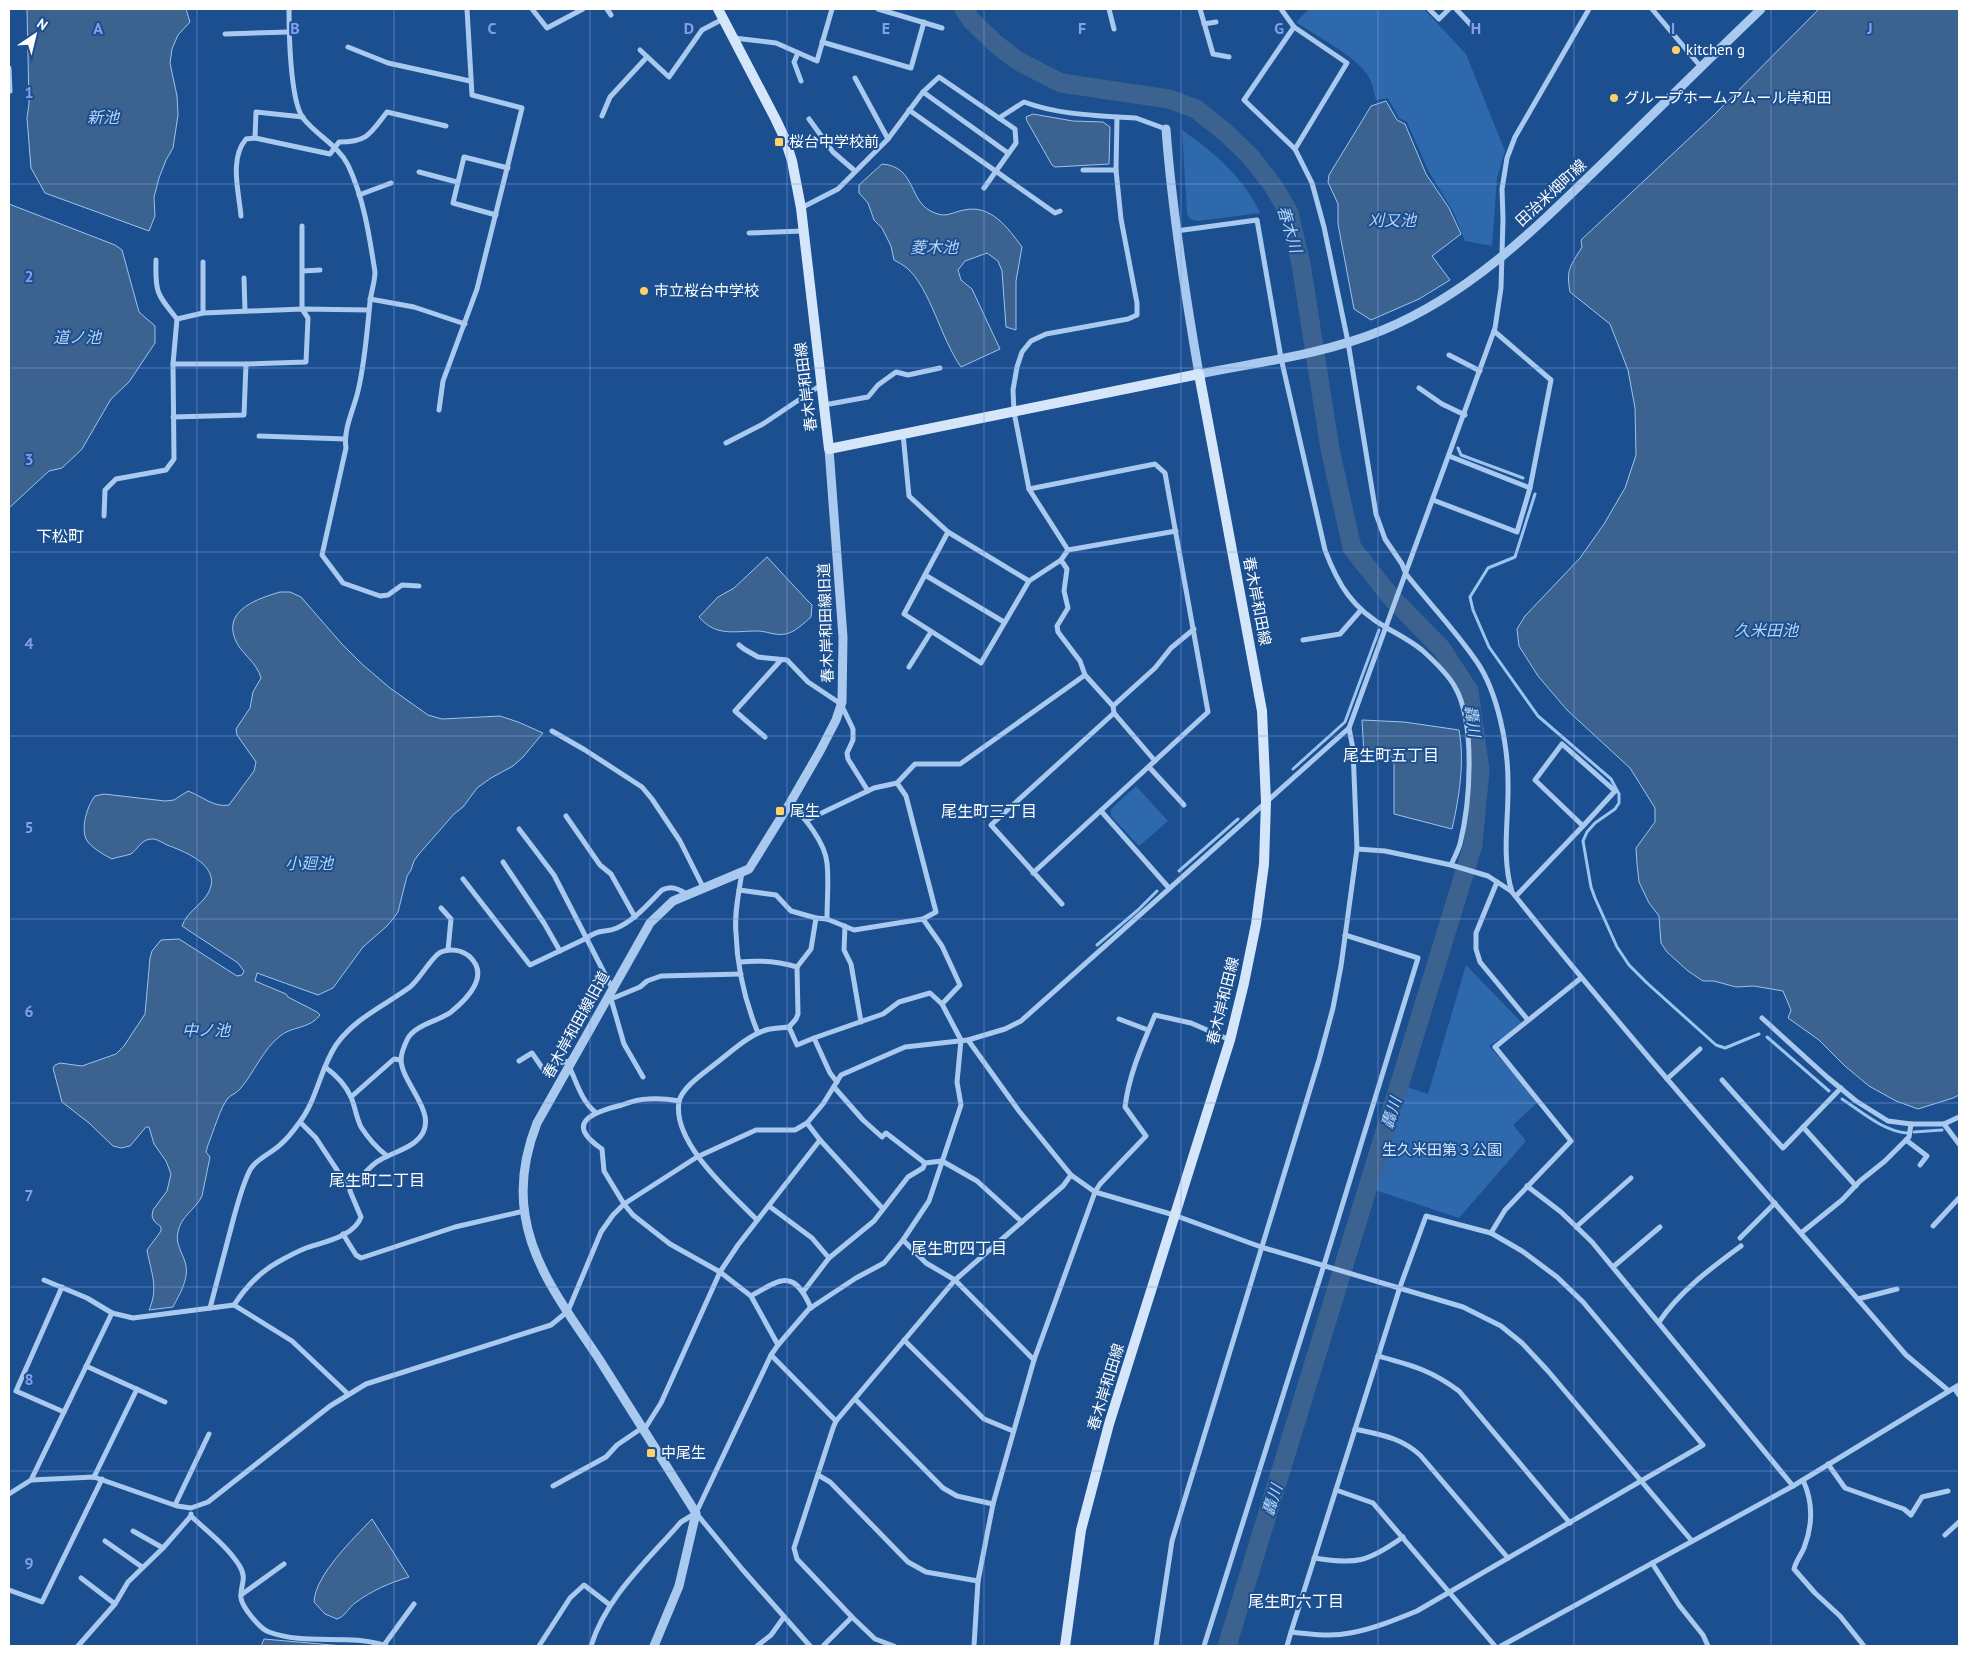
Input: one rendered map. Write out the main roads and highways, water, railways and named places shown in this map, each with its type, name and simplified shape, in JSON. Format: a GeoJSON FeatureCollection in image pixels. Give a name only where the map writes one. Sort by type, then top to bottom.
{"type":"FeatureCollection","features":[{"type":"Feature","properties":{"kind":"main road","name":"春木岸和田線"},"geometry":{"type":"LineString","coordinates":[[718,9],[785,139],[792,161],[801,208],[820,385],[829,449],[1199,374],[1262,711],[1266,802],[1264,864],[1256,924],[1230,1040],[1109,1424],[1081,1530],[1065,1646]]}},
{"type":"Feature","properties":{"kind":"water","name":"新池"},"geometry":{"type":"Polygon","coordinates":[[[27,9],[186,9],[190,22],[178,35],[172,49],[170,63],[177,96],[178,115],[173,148],[159,178],[154,197],[155,216],[149,231],[45,193],[31,168],[27,118],[29,104],[27,9]]]}},
{"type":"Feature","properties":{"kind":"water","name":"久米田池"},"geometry":{"type":"Polygon","coordinates":[[[1819,9],[1959,9],[1959,1095],[1918,1109],[1896,1101],[1869,1086],[1845,1066],[1819,1040],[1788,1018],[1791,1010],[1783,991],[1754,986],[1736,987],[1714,981],[1703,981],[1688,971],[1667,952],[1661,943],[1659,916],[1649,903],[1639,882],[1637,864],[1636,848],[1655,822],[1655,808],[1630,768],[1567,710],[1538,676],[1519,646],[1517,629],[1525,616],[1580,558],[1604,524],[1625,488],[1636,455],[1635,408],[1628,370],[1610,324],[1570,292],[1570,268],[1582,247],[1581,240],[1713,116],[1819,9]]]}},
{"type":"Feature","properties":{"kind":"water","name":"刈又池"},"geometry":{"type":"Polygon","coordinates":[[[1386,101],[1397,120],[1405,124],[1426,174],[1449,208],[1461,234],[1432,256],[1450,280],[1419,299],[1371,320],[1354,309],[1338,224],[1338,204],[1328,182],[1329,175],[1371,106],[1386,101]]]}},
{"type":"Feature","properties":{"kind":"water"},"geometry":{"type":"Polygon","coordinates":[[[1033,114],[1073,121],[1103,122],[1110,127],[1109,164],[1055,167],[1052,165],[1027,121],[1026,117],[1033,114]]]}},
{"type":"Feature","properties":{"kind":"water","name":"菱木池"},"geometry":{"type":"Polygon","coordinates":[[[882,164],[902,172],[920,202],[926,208],[943,215],[974,209],[991,214],[1005,225],[1022,247],[1016,281],[1016,330],[1006,327],[1002,271],[998,261],[987,253],[965,261],[958,270],[961,280],[972,289],[1000,349],[961,367],[947,343],[922,288],[907,268],[894,260],[891,246],[882,228],[874,220],[868,203],[859,193],[859,185],[882,164]]]}},
{"type":"Feature","properties":{"kind":"water","name":"道ノ池"},"geometry":{"type":"Polygon","coordinates":[[[9,204],[115,245],[122,250],[139,312],[155,326],[155,343],[129,382],[111,399],[82,449],[62,468],[49,471],[9,508],[9,204]]]}},
{"type":"Feature","properties":{"kind":"water"},"geometry":{"type":"Polygon","coordinates":[[[767,557],[812,605],[811,617],[795,630],[788,633],[774,634],[761,631],[726,632],[712,628],[699,617],[718,597],[734,588],[767,557]]]}},
{"type":"Feature","properties":{"kind":"water","name":"小廻池"},"geometry":{"type":"Polygon","coordinates":[[[280,592],[290,592],[301,597],[363,665],[390,688],[428,715],[442,719],[500,716],[543,733],[513,766],[477,788],[463,807],[454,814],[419,854],[407,876],[398,912],[387,926],[363,947],[333,988],[318,995],[257,973],[255,981],[286,994],[288,997],[320,1015],[311,1023],[290,1030],[274,1041],[240,1089],[225,1102],[206,1152],[210,1157],[202,1196],[179,1227],[178,1244],[186,1268],[184,1285],[173,1307],[149,1310],[154,1287],[147,1250],[161,1231],[161,1227],[154,1221],[152,1216],[153,1210],[167,1191],[171,1174],[166,1161],[154,1144],[149,1127],[146,1127],[130,1146],[121,1148],[113,1146],[89,1123],[62,1102],[53,1068],[60,1063],[82,1066],[116,1054],[124,1046],[145,1014],[150,958],[152,951],[161,940],[179,939],[237,976],[242,975],[244,971],[238,963],[182,926],[188,915],[209,892],[211,886],[211,878],[208,871],[197,859],[158,840],[149,839],[143,842],[131,854],[112,859],[94,848],[86,839],[84,829],[86,817],[95,796],[104,794],[165,801],[174,800],[188,791],[218,805],[229,805],[254,771],[256,762],[237,735],[236,729],[250,708],[253,692],[261,678],[256,667],[237,644],[233,629],[234,620],[246,606],[280,592]]]}},
{"type":"Feature","properties":{"kind":"water"},"geometry":{"type":"Polygon","coordinates":[[[1362,720],[1404,722],[1459,730],[1461,742],[1460,780],[1452,829],[1394,814],[1394,757],[1364,755],[1362,720]]]}},
{"type":"Feature","properties":{"kind":"water"},"geometry":{"type":"Polygon","coordinates":[[[372,1519],[409,1577],[367,1595],[340,1618],[337,1619],[325,1614],[314,1602],[321,1580],[346,1546],[372,1519]]]}},
{"type":"Feature","properties":{"kind":"water"},"geometry":{"type":"Polygon","coordinates":[[[264,1639],[343,1646],[261,1646],[264,1639]]]}},
{"type":"Feature","properties":{"kind":"waterway","name":"轟川"},"geometry":{"type":"LineString","coordinates":[[964,9],[972,21],[996,44],[1018,61],[1061,83],[1169,99],[1196,109],[1225,132],[1250,156],[1274,187],[1289,213],[1301,264],[1330,449],[1352,548],[1391,597],[1441,648],[1469,691],[1480,770],[1473,845],[1227,1646]]}},
{"type":"Feature","properties":{"kind":"waterway"},"geometry":{"type":"LineString","coordinates":[[1458,448],[1461,455],[1523,478]]}},
{"type":"Feature","properties":{"kind":"waterway"},"geometry":{"type":"LineString","coordinates":[[1535,494],[1515,557],[1488,568],[1470,597],[1473,610],[1489,647],[1538,716],[1611,779],[1619,794],[1619,803],[1615,809],[1595,823],[1587,832],[1583,841],[1591,887],[1595,898],[1617,947],[1629,965],[1716,1045],[1725,1048],[1759,1034]]}},
{"type":"Feature","properties":{"kind":"waterway"},"geometry":{"type":"LineString","coordinates":[[1293,769],[1345,722],[1379,630]]}},
{"type":"Feature","properties":{"kind":"waterway"},"geometry":{"type":"LineString","coordinates":[[1179,871],[1238,819]]}},
{"type":"Feature","properties":{"kind":"waterway"},"geometry":{"type":"LineString","coordinates":[[1097,945],[1157,891]]}},
{"type":"Feature","properties":{"kind":"waterway"},"geometry":{"type":"LineString","coordinates":[[1767,1037],[1829,1091]]}},
{"type":"Feature","properties":{"kind":"waterway"},"geometry":{"type":"LineString","coordinates":[[1842,1099],[1881,1125],[1907,1133]]}},
{"type":"Feature","properties":{"kind":"waterway"},"geometry":{"type":"LineString","coordinates":[[1914,1132],[1942,1130]]}},
{"type":"Feature","properties":{"kind":"place","name":"kitchen g"},"geometry":{"type":"Point","coordinates":[1676,50]}},
{"type":"Feature","properties":{"kind":"place","name":"グループホームアムール岸和田"},"geometry":{"type":"Point","coordinates":[1614,98]}},
{"type":"Feature","properties":{"kind":"place","name":"桜台中学校前"},"geometry":{"type":"Point","coordinates":[779,142]}},
{"type":"Feature","properties":{"kind":"place","name":"市立桜台中学校"},"geometry":{"type":"Point","coordinates":[644,291]}},
{"type":"Feature","properties":{"kind":"place","name":"尾生"},"geometry":{"type":"Point","coordinates":[780,811]}},
{"type":"Feature","properties":{"kind":"place","name":"中尾生"},"geometry":{"type":"Point","coordinates":[651,1453]}},
{"type":"Feature","properties":{"kind":"district","name":"下松町"},"geometry":{"type":"Point","coordinates":[60,536]}},
{"type":"Feature","properties":{"kind":"district","name":"尾生町五丁目"},"geometry":{"type":"Point","coordinates":[1391,755]}},
{"type":"Feature","properties":{"kind":"district","name":"尾生町三丁目"},"geometry":{"type":"Point","coordinates":[989,811]}},
{"type":"Feature","properties":{"kind":"district","name":"尾生町二丁目"},"geometry":{"type":"Point","coordinates":[377,1180]}},
{"type":"Feature","properties":{"kind":"district","name":"尾生町四丁目"},"geometry":{"type":"Point","coordinates":[959,1248]}},
{"type":"Feature","properties":{"kind":"district","name":"尾生町六丁目"},"geometry":{"type":"Point","coordinates":[1296,1601]}},
{"type":"Feature","properties":{"kind":"water label","name":"春木川"},"geometry":{"type":"Point","coordinates":[1290,229]}},
{"type":"Feature","properties":{"kind":"water label","name":"中ノ池"},"geometry":{"type":"Point","coordinates":[206,1030]}},
{"type":"Feature","properties":{"kind":"park label","name":"生久米田第３公園"},"geometry":{"type":"Point","coordinates":[1442,1150]}}]}
